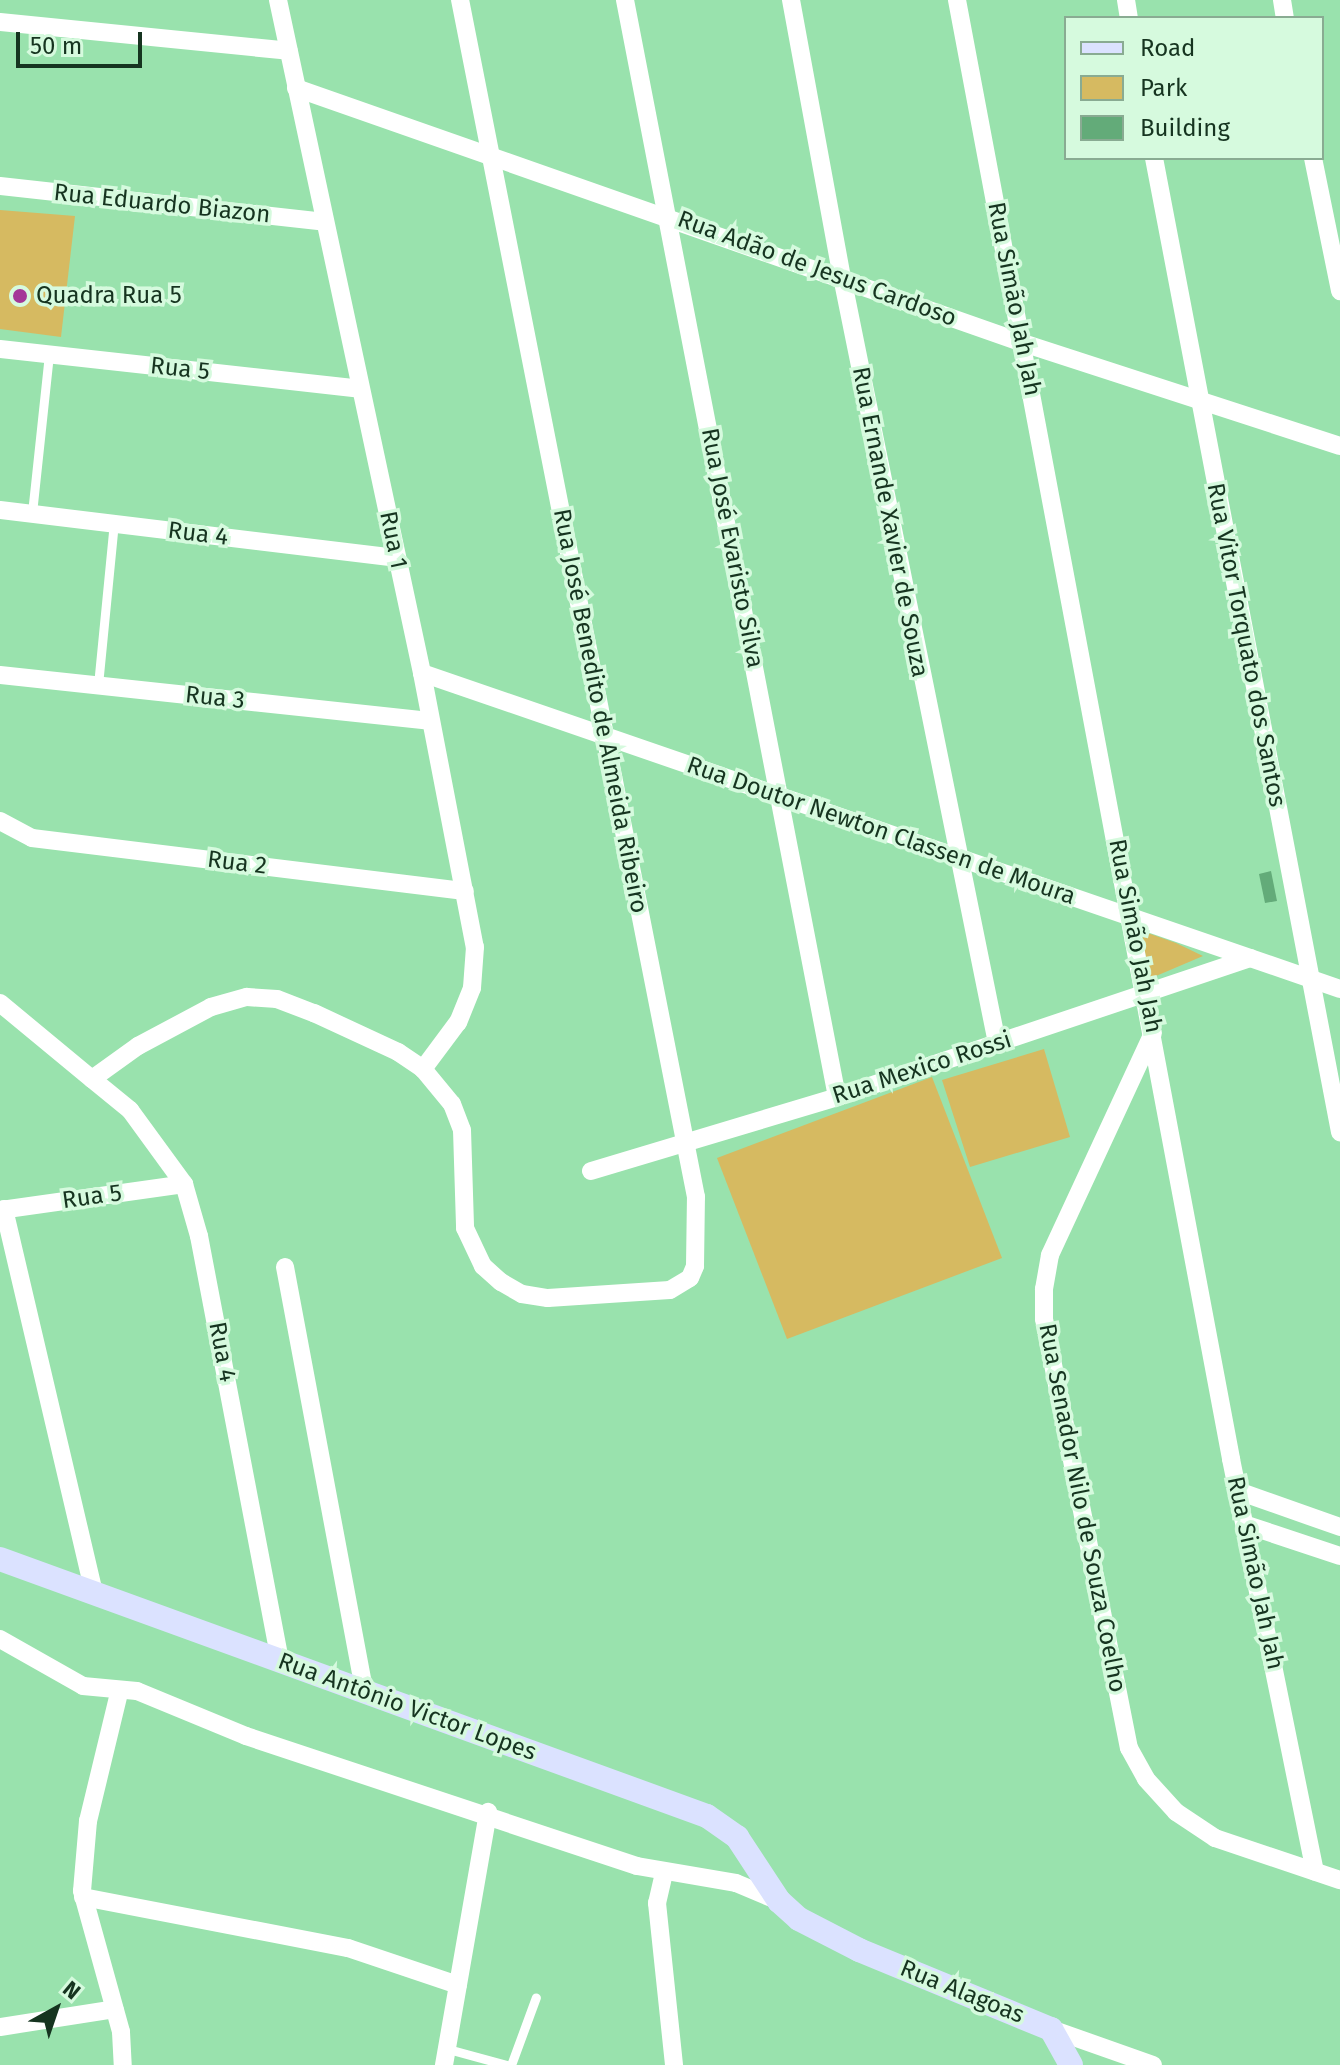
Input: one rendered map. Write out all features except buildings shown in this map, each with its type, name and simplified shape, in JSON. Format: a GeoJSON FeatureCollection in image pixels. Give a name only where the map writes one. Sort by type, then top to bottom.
{"type":"FeatureCollection","features":[{"type":"Feature","properties":{"kind":"main road","name":"Rua Antônio Victor Lopes"},"geometry":{"type":"LineString","coordinates":[[0,1559],[707,1816],[737,1837],[779,1901]]}},
{"type":"Feature","properties":{"kind":"main road","name":"Rua Alagoas"},"geometry":{"type":"LineString","coordinates":[[779,1901],[820,1932],[1051,2029]]}},
{"type":"Feature","properties":{"kind":"main road"},"geometry":{"type":"LineString","coordinates":[[1051,2029],[1071,2065]]}},
{"type":"Feature","properties":{"kind":"street","name":"Rua 1"},"geometry":{"type":"LineString","coordinates":[[278,0],[422,673],[475,947],[472,988],[458,1022],[423,1069]]}},
{"type":"Feature","properties":{"kind":"street","name":"Rua José Benedito de Almeida Ribeiro"},"geometry":{"type":"LineString","coordinates":[[423,1069],[452,1104],[462,1130],[465,1228],[483,1266],[522,1294],[548,1298],[670,1290],[690,1278],[698,1217],[685,1139],[460,0]]}},
{"type":"Feature","properties":{"kind":"street","name":"Rua José Evaristo Silva"},"geometry":{"type":"LineString","coordinates":[[625,0],[783,799],[837,1097]]}},
{"type":"Feature","properties":{"kind":"street","name":"Rua Ernande Xavier de Souza"},"geometry":{"type":"LineString","coordinates":[[791,0],[842,277],[997,1043]]}},
{"type":"Feature","properties":{"kind":"street","name":"Rua Simão Jah Jah"},"geometry":{"type":"LineString","coordinates":[[957,0],[1238,1491],[1315,1872]]}},
{"type":"Feature","properties":{"kind":"street"},"geometry":{"type":"LineString","coordinates":[[0,22],[289,51]]}},
{"type":"Feature","properties":{"kind":"street","name":"Rua Adão de Jesus Cardoso"},"geometry":{"type":"LineString","coordinates":[[296,88],[489,158],[665,214],[1023,343],[1340,446]]}},
{"type":"Feature","properties":{"kind":"street","name":"Rua Vitor Torquato dos Santos"},"geometry":{"type":"LineString","coordinates":[[1154,160],[1340,1132]]}},
{"type":"Feature","properties":{"kind":"street"},"geometry":{"type":"LineString","coordinates":[[1313,160],[1340,291]]}},
{"type":"Feature","properties":{"kind":"street","name":"Rua Eduardo Biazon"},"geometry":{"type":"LineString","coordinates":[[0,186],[325,222]]}},
{"type":"Feature","properties":{"kind":"street","name":"Rua 5"},"geometry":{"type":"LineString","coordinates":[[0,349],[360,389]]}},
{"type":"Feature","properties":{"kind":"street","name":"Rua 4"},"geometry":{"type":"LineString","coordinates":[[0,510],[396,558]]}},
{"type":"Feature","properties":{"kind":"street","name":"Rua Doutor Newton Classen de Moura"},"geometry":{"type":"LineString","coordinates":[[422,673],[958,861],[1130,915],[1340,989]]}},
{"type":"Feature","properties":{"kind":"street","name":"Rua 3"},"geometry":{"type":"LineString","coordinates":[[0,675],[430,721]]}},
{"type":"Feature","properties":{"kind":"street","name":"Rua 2"},"geometry":{"type":"LineString","coordinates":[[5,825],[32,838],[465,891]]}},
{"type":"Feature","properties":{"kind":"street","name":"Rua Mexico Rossi"},"geometry":{"type":"LineString","coordinates":[[591,1171],[685,1139],[837,1097],[1250,958]]}},
{"type":"Feature","properties":{"kind":"street"},"geometry":{"type":"LineString","coordinates":[[92,1079],[163,1033],[211,1007],[247,997],[277,999],[314,1013],[423,1069]]}},
{"type":"Feature","properties":{"kind":"street","name":"Rua 4"},"geometry":{"type":"LineString","coordinates":[[0,1003],[8,1020],[130,1110],[184,1184],[205,1267],[280,1660]]}},
{"type":"Feature","properties":{"kind":"street","name":"Rua Senador Nilo de Souza Coelho"},"geometry":{"type":"LineString","coordinates":[[1153,1032],[1050,1255],[1044,1319],[1129,1748],[1146,1779],[1176,1812],[1215,1838],[1340,1880]]}},
{"type":"Feature","properties":{"kind":"street","name":"Rua 5"},"geometry":{"type":"LineString","coordinates":[[2,1209],[184,1184]]}},
{"type":"Feature","properties":{"kind":"street"},"geometry":{"type":"LineString","coordinates":[[2,1209],[94,1593]]}},
{"type":"Feature","properties":{"kind":"street"},"geometry":{"type":"LineString","coordinates":[[285,1267],[365,1693]]}},
{"type":"Feature","properties":{"kind":"street"},"geometry":{"type":"LineString","coordinates":[[1238,1491],[1340,1527]]}},
{"type":"Feature","properties":{"kind":"street"},"geometry":{"type":"LineString","coordinates":[[1247,1525],[1340,1556]]}},
{"type":"Feature","properties":{"kind":"street"},"geometry":{"type":"LineString","coordinates":[[0,1639],[83,1686],[119,1693],[137,1691],[246,1736],[488,1812],[664,1873],[725,1880],[779,1901]]}},
{"type":"Feature","properties":{"kind":"street"},"geometry":{"type":"LineString","coordinates":[[119,1693],[88,1821],[83,1897],[115,2009],[123,2065]]}},
{"type":"Feature","properties":{"kind":"street"},"geometry":{"type":"LineString","coordinates":[[446,2057],[488,1812]]}},
{"type":"Feature","properties":{"kind":"street"},"geometry":{"type":"LineString","coordinates":[[664,1873],[657,1903],[674,2065]]}},
{"type":"Feature","properties":{"kind":"street"},"geometry":{"type":"LineString","coordinates":[[83,1897],[324,1942],[458,1985]]}},
{"type":"Feature","properties":{"kind":"street"},"geometry":{"type":"LineString","coordinates":[[0,2027],[115,2009]]}},
{"type":"Feature","properties":{"kind":"street","name":"Rua Alagoas"},"geometry":{"type":"LineString","coordinates":[[1051,2029],[1153,2065]]}},
{"type":"Feature","properties":{"kind":"lane"},"geometry":{"type":"LineString","coordinates":[[32,513],[49,355]]}},
{"type":"Feature","properties":{"kind":"lane"},"geometry":{"type":"LineString","coordinates":[[98,685],[114,523]]}},
{"type":"Feature","properties":{"kind":"lane"},"geometry":{"type":"LineString","coordinates":[[446,2057],[509,2065],[536,1997]]}},
{"type":"Feature","properties":{"kind":"green space"},"geometry":{"type":"Polygon","coordinates":[[[0,210],[75,216],[61,337],[0,329],[0,210]]]}},
{"type":"Feature","properties":{"kind":"green space"},"geometry":{"type":"Polygon","coordinates":[[[1142,931],[1176,943],[1203,956],[1149,979],[1142,931]]]}},
{"type":"Feature","properties":{"kind":"green space"},"geometry":{"type":"Polygon","coordinates":[[[1044,1049],[1070,1137],[970,1167],[942,1080],[1044,1049]]]}},
{"type":"Feature","properties":{"kind":"green space"},"geometry":{"type":"Polygon","coordinates":[[[932,1077],[1002,1258],[787,1339],[717,1158],[932,1077]]]}},
{"type":"Feature","properties":{"kind":"place","name":"Quadra Rua 5"},"geometry":{"type":"Point","coordinates":[20,296]}}]}
